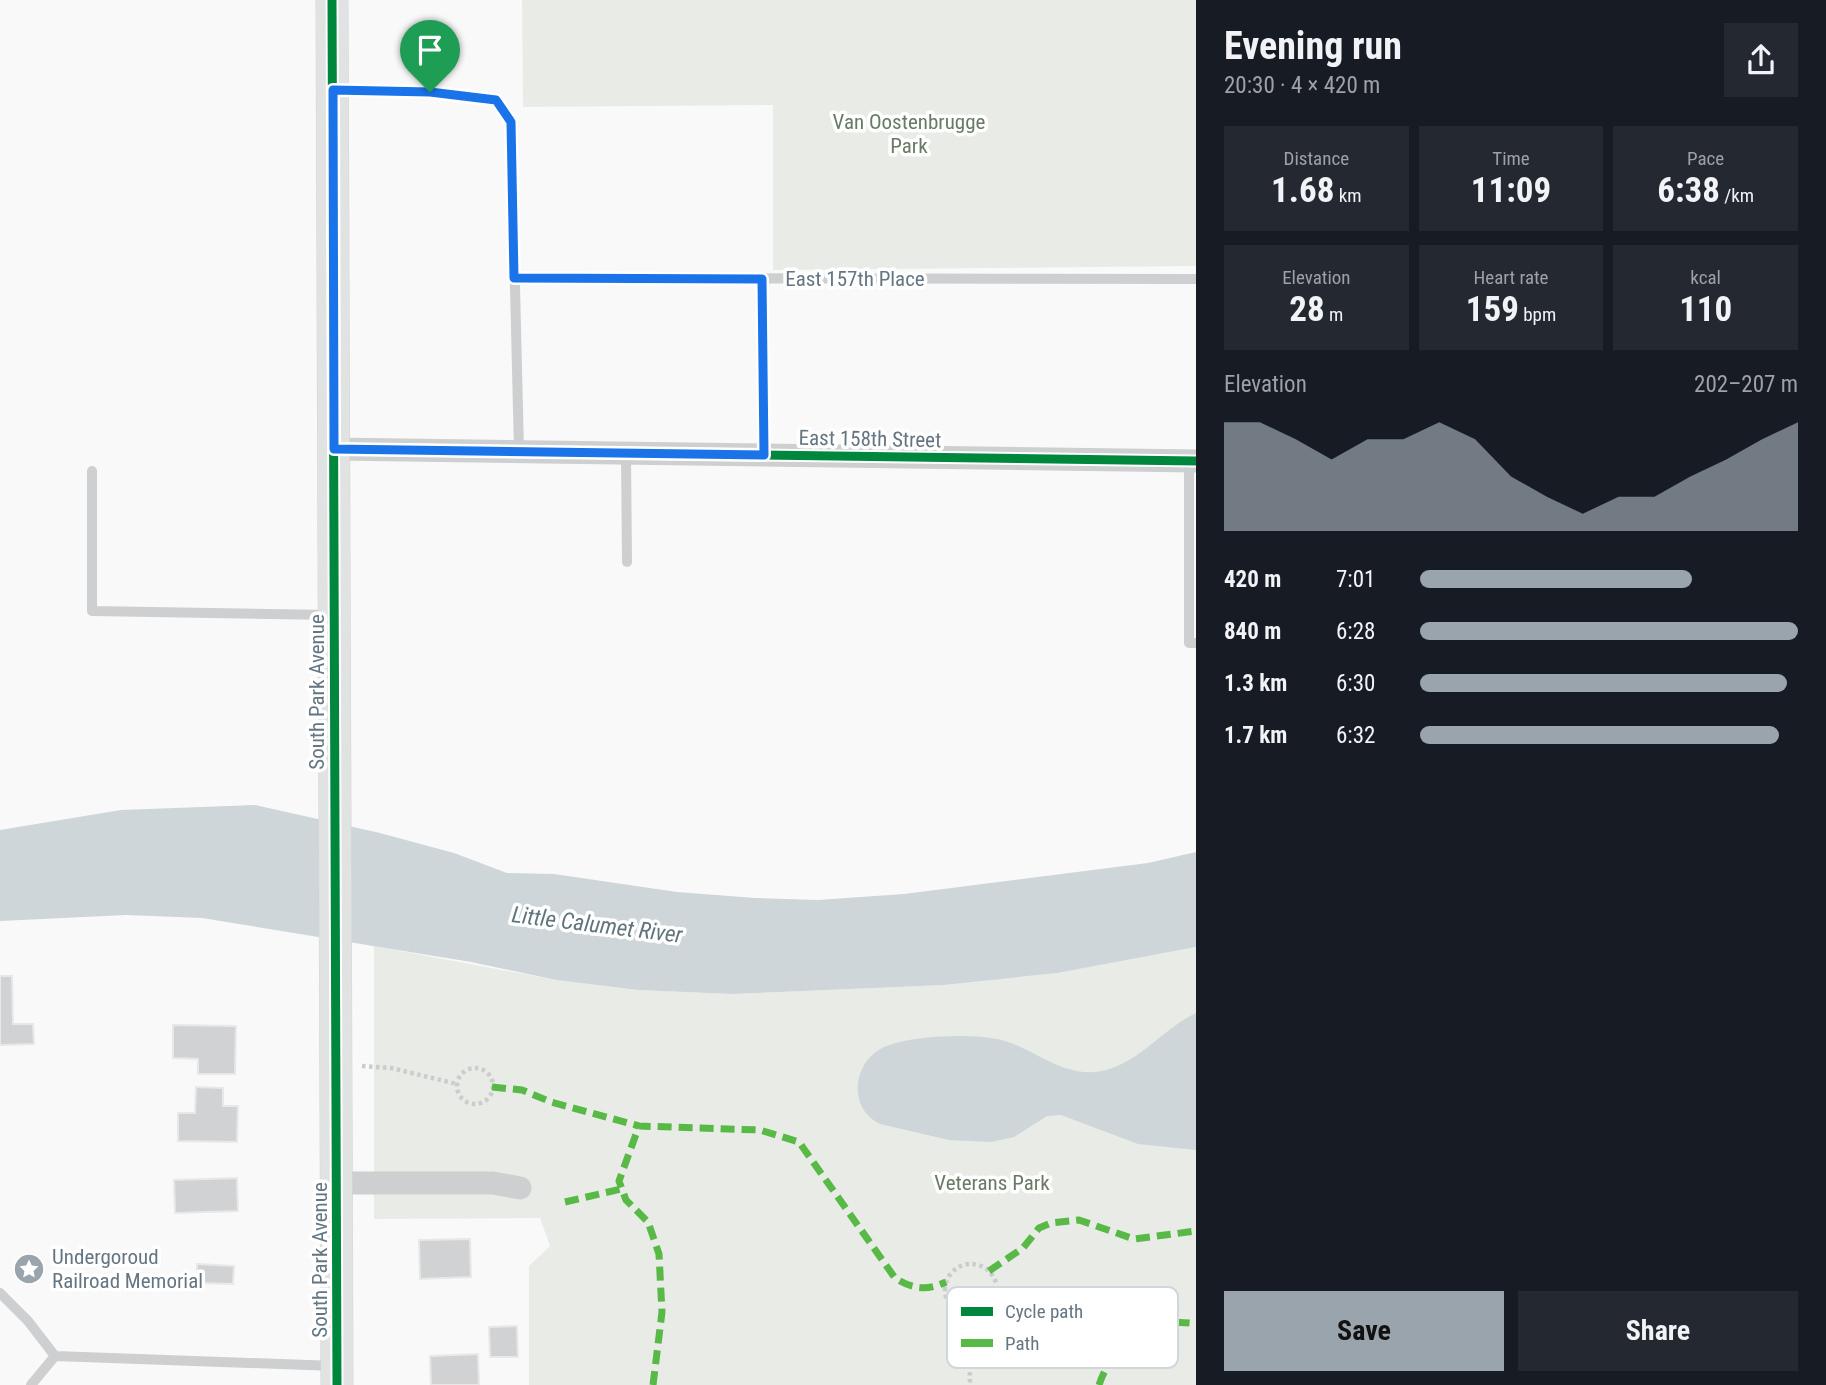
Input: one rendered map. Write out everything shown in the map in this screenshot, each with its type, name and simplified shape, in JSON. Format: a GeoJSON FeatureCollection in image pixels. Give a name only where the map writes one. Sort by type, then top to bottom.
{"type":"FeatureCollection","features":[{"type":"Feature","properties":{"kind":"street","name":"South Park Avenue"},"geometry":{"type":"LineString","coordinates":[[332,0],[337,1375]]}},
{"type":"Feature","properties":{"kind":"street","name":"East 158th Street"},"geometry":{"type":"LineString","coordinates":[[334,449],[1193,461]]}},
{"type":"Feature","properties":{"kind":"street"},"geometry":{"type":"LineString","coordinates":[[337,1183],[493,1183],[520,1188]]}},
{"type":"Feature","properties":{"kind":"lane"},"geometry":{"type":"LineString","coordinates":[[333,90],[430,92],[496,100],[511,122],[519,452]]}},
{"type":"Feature","properties":{"kind":"lane","name":"East 157th Place"},"geometry":{"type":"LineString","coordinates":[[514,278],[1196,279]]}},
{"type":"Feature","properties":{"kind":"lane"},"geometry":{"type":"LineString","coordinates":[[762,279],[764,455]]}},
{"type":"Feature","properties":{"kind":"lane"},"geometry":{"type":"LineString","coordinates":[[626,454],[627,562]]}},
{"type":"Feature","properties":{"kind":"lane"},"geometry":{"type":"LineString","coordinates":[[1193,461],[1189,643],[1196,643]]}},
{"type":"Feature","properties":{"kind":"lane"},"geometry":{"type":"LineString","coordinates":[[92,471],[92,611],[335,615]]}},
{"type":"Feature","properties":{"kind":"lane"},"geometry":{"type":"LineString","coordinates":[[0,1293],[28,1321],[55,1356],[337,1375]]}},
{"type":"Feature","properties":{"kind":"lane"},"geometry":{"type":"LineString","coordinates":[[31,1385],[55,1356]]}},
{"type":"Feature","properties":{"kind":"path"},"geometry":{"type":"LineString","coordinates":[[337,1066],[380,1067],[457,1084]]}},
{"type":"Feature","properties":{"kind":"path"},"geometry":{"type":"LineString","coordinates":[[479,1069],[489,1076],[492,1087],[484,1101],[473,1104],[463,1099],[457,1084],[462,1073],[479,1069]]}},
{"type":"Feature","properties":{"kind":"path"},"geometry":{"type":"LineString","coordinates":[[947,1298],[945,1290],[950,1274],[964,1265],[973,1264],[989,1272],[996,1287]]}},
{"type":"Feature","properties":{"kind":"green space","name":"Van Oostenbrugge Park"},"geometry":{"type":"Polygon","coordinates":[[[522,0],[1196,0],[1196,266],[773,270],[773,105],[523,107],[522,0]]]}},
{"type":"Feature","properties":{"kind":"green space","name":"Veterans Park"},"geometry":{"type":"Polygon","coordinates":[[[374,946],[556,980],[638,990],[732,994],[944,985],[1056,973],[1196,947],[1196,1385],[529,1385],[529,1266],[550,1246],[540,1218],[374,1219],[374,946]]]}},
{"type":"Feature","properties":{"kind":"water","name":"Little Calumet River"},"geometry":{"type":"Polygon","coordinates":[[[255,805],[380,833],[454,853],[507,873],[554,874],[677,892],[755,898],[818,900],[904,894],[1148,863],[1196,852],[1196,947],[1057,973],[944,985],[732,994],[638,990],[556,980],[471,962],[202,918],[126,915],[0,921],[0,830],[121,810],[255,805]]]}},
{"type":"Feature","properties":{"kind":"water"},"geometry":{"type":"Polygon","coordinates":[[[1196,1013],[1196,1150],[1138,1144],[1061,1115],[1047,1116],[1014,1137],[991,1142],[949,1140],[880,1124],[870,1117],[859,1098],[860,1075],[872,1055],[882,1048],[909,1040],[945,1036],[996,1039],[1064,1068],[1102,1071],[1128,1061],[1196,1013]]]}},
{"type":"Feature","properties":{"kind":"building"},"geometry":{"type":"Polygon","coordinates":[[[0,976],[12,976],[13,1024],[33,1024],[34,1044],[0,1045],[0,976]]]}},
{"type":"Feature","properties":{"kind":"building"},"geometry":{"type":"Polygon","coordinates":[[[173,1025],[236,1026],[235,1074],[198,1074],[198,1059],[173,1058],[173,1025]]]}},
{"type":"Feature","properties":{"kind":"building"},"geometry":{"type":"Polygon","coordinates":[[[196,1087],[223,1088],[223,1106],[238,1106],[237,1142],[178,1141],[178,1113],[195,1113],[196,1087]]]}},
{"type":"Feature","properties":{"kind":"building"},"geometry":{"type":"Polygon","coordinates":[[[237,1178],[238,1211],[175,1213],[174,1180],[237,1178]]]}},
{"type":"Feature","properties":{"kind":"building"},"geometry":{"type":"Polygon","coordinates":[[[470,1239],[471,1277],[420,1279],[419,1240],[470,1239]]]}},
{"type":"Feature","properties":{"kind":"building"},"geometry":{"type":"Polygon","coordinates":[[[197,1264],[234,1266],[233,1284],[197,1283],[197,1264]]]}},
{"type":"Feature","properties":{"kind":"building"},"geometry":{"type":"Polygon","coordinates":[[[517,1326],[518,1357],[490,1357],[489,1327],[517,1326]]]}},
{"type":"Feature","properties":{"kind":"building"},"geometry":{"type":"Polygon","coordinates":[[[478,1354],[479,1385],[431,1385],[430,1356],[478,1354]]]}},
{"type":"Feature","properties":{"kind":"marked path"},"geometry":{"type":"LineString","coordinates":[[492,1087],[522,1090],[551,1102],[639,1126]]}},
{"type":"Feature","properties":{"kind":"marked path"},"geometry":{"type":"LineString","coordinates":[[653,1385],[662,1312],[659,1254],[648,1222],[626,1200],[619,1181],[639,1126],[760,1130],[799,1142],[895,1278],[920,1288],[946,1282]]}},
{"type":"Feature","properties":{"kind":"marked path"},"geometry":{"type":"LineString","coordinates":[[565,1202],[621,1189]]}},
{"type":"Feature","properties":{"kind":"marked path"},"geometry":{"type":"LineString","coordinates":[[989,1271],[1023,1248],[1039,1228],[1051,1223],[1079,1220],[1134,1239],[1196,1231]]}},
{"type":"Feature","properties":{"kind":"marked path"},"geometry":{"type":"LineString","coordinates":[[1178,1323],[1196,1324]]}},
{"type":"Feature","properties":{"kind":"marked path"},"geometry":{"type":"LineString","coordinates":[[1099,1385],[1106,1368]]}},
{"type":"Feature","properties":{"kind":"cycle path"},"geometry":{"type":"LineString","coordinates":[[332,0],[337,1385]]}},
{"type":"Feature","properties":{"kind":"cycle path"},"geometry":{"type":"LineString","coordinates":[[334,449],[1196,461]]}},
{"type":"Feature","properties":{"kind":"place","name":"Undergoroud Railroad Memorial"},"geometry":{"type":"Point","coordinates":[29,1269]}},
{"type":"Feature","properties":{"kind":"route"},"geometry":{"type":"LineString","coordinates":[[333,90],[430,92],[496,100],[511,122],[514,278],[762,279],[764,455],[334,449],[333,90]]}}]}
